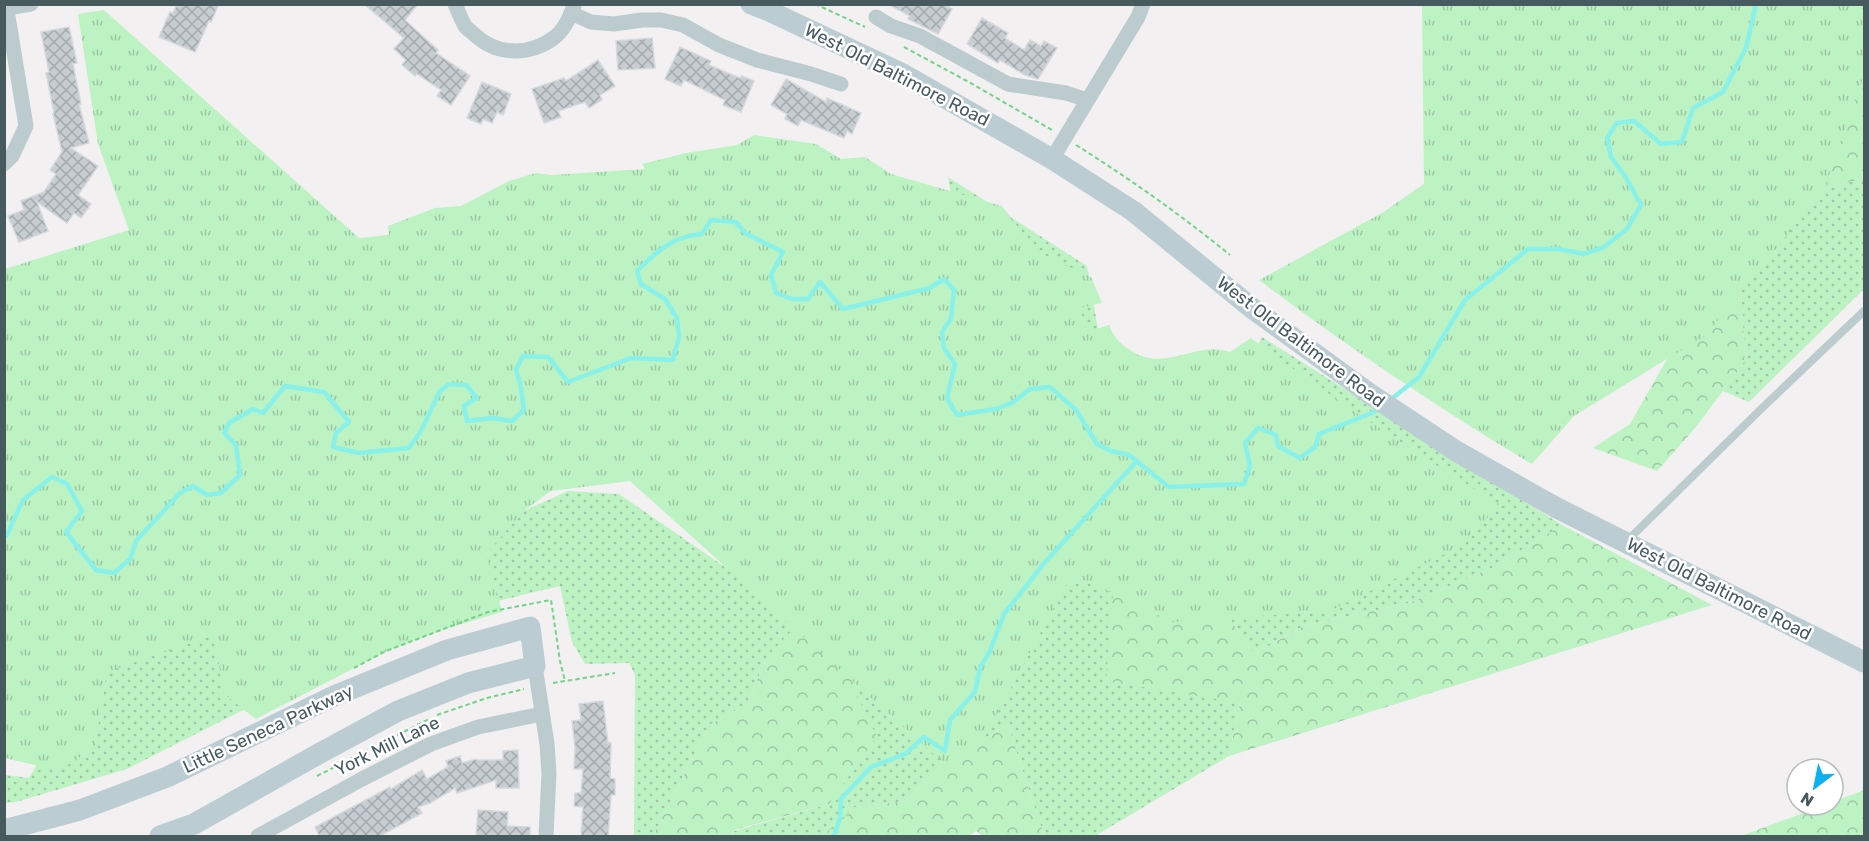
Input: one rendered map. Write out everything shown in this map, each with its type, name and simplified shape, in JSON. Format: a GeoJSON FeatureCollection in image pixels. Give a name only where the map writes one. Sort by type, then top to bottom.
{"type":"FeatureCollection","features":[{"type":"Feature","properties":{"kind":"street"},"geometry":{"type":"LineString","coordinates":[[4,164],[12,156],[26,126],[7,6],[31,4]]}},
{"type":"Feature","properties":{"kind":"street"},"geometry":{"type":"LineString","coordinates":[[455,4],[466,27],[480,40],[495,49],[528,50],[541,46],[557,35],[573,9],[591,21],[614,24],[661,20],[683,25],[719,45],[757,60],[841,84]]}},
{"type":"Feature","properties":{"kind":"street","name":"West Old Baltimore Road"},"geometry":{"type":"LineString","coordinates":[[751,4],[903,74],[1052,159],[1133,211],[1253,309],[1397,413],[1466,457],[1556,507],[1864,662]]}},
{"type":"Feature","properties":{"kind":"street"},"geometry":{"type":"LineString","coordinates":[[1052,159],[1143,4]]}},
{"type":"Feature","properties":{"kind":"street"},"geometry":{"type":"LineString","coordinates":[[872,23],[891,26],[920,36],[1008,84],[1066,93],[1087,100]]}},
{"type":"Feature","properties":{"kind":"street","name":"Little Seneca Parkway"},"geometry":{"type":"LineString","coordinates":[[17,830],[80,810],[166,777],[334,696],[447,650],[530,627],[535,666]]}},
{"type":"Feature","properties":{"kind":"street"},"geometry":{"type":"LineString","coordinates":[[160,837],[194,825],[398,711],[468,683],[535,666],[549,772],[546,837]]}},
{"type":"Feature","properties":{"kind":"street","name":"York Mill Lane"},"geometry":{"type":"LineString","coordinates":[[258,837],[362,779],[431,744],[478,727],[542,714]]}},
{"type":"Feature","properties":{"kind":"lane"},"geometry":{"type":"LineString","coordinates":[[1626,542],[1864,311]]}},
{"type":"Feature","properties":{"kind":"path"},"geometry":{"type":"LineString","coordinates":[[815,4],[872,23]]}},
{"type":"Feature","properties":{"kind":"path"},"geometry":{"type":"LineString","coordinates":[[898,44],[967,81],[1124,175],[1173,209],[1230,255]]}},
{"type":"Feature","properties":{"kind":"green space"},"geometry":{"type":"Polygon","coordinates":[[[1854,4],[1864,24],[1864,75],[1824,189],[1706,335],[1574,416],[1532,464],[1393,376],[1259,280],[1382,213],[1424,184],[1422,5],[1854,4]]]}},
{"type":"Feature","properties":{"kind":"green space"},"geometry":{"type":"Polygon","coordinates":[[[1779,5],[1864,5],[1864,174],[1860,179],[1798,197],[1740,270],[1745,361],[1696,427],[1657,471],[1593,448],[1630,424],[1670,354],[1779,5]]]}},
{"type":"Feature","properties":{"kind":"green space"},"geometry":{"type":"Polygon","coordinates":[[[104,10],[359,238],[389,235],[388,226],[435,208],[461,206],[509,181],[536,173],[551,175],[645,169],[642,164],[686,153],[737,145],[754,135],[816,144],[841,159],[865,157],[891,174],[1002,206],[1036,251],[1091,277],[1102,303],[1080,308],[1086,332],[1109,325],[1126,348],[1156,359],[1205,350],[1217,349],[1230,352],[1251,338],[1373,424],[1499,504],[1465,544],[1330,611],[1173,622],[1085,580],[1068,581],[980,746],[946,765],[630,481],[551,491],[526,509],[487,553],[502,612],[445,629],[387,651],[256,719],[224,694],[214,635],[107,672],[95,747],[59,771],[5,758],[5,269],[129,230],[98,144],[78,14],[104,10]]]}},
{"type":"Feature","properties":{"kind":"green space"},"geometry":{"type":"Polygon","coordinates":[[[1864,174],[1864,289],[1749,402],[1723,391],[1745,360],[1740,270],[1798,197],[1860,179],[1864,174]]]}},
{"type":"Feature","properties":{"kind":"green space"},"geometry":{"type":"Polygon","coordinates":[[[948,177],[1087,266],[1100,341],[1033,350],[1244,371],[1262,337],[1562,525],[1494,567],[1409,603],[1304,626],[1254,654],[1223,609],[1240,703],[1229,756],[1095,836],[1044,836],[1008,725],[942,765],[906,801],[855,807],[822,836],[733,836],[734,831],[829,804],[857,694],[884,667],[871,619],[767,657],[747,704],[709,725],[653,836],[634,836],[635,675],[629,663],[585,664],[572,642],[560,586],[473,607],[461,598],[508,518],[568,491],[619,494],[760,591],[827,490],[4,434],[958,238],[948,177]]]}},
{"type":"Feature","properties":{"kind":"green space"},"geometry":{"type":"Polygon","coordinates":[[[1562,525],[1712,605],[1229,756],[1240,703],[1106,681],[1115,568],[1223,609],[1254,654],[1304,626],[1409,603],[1494,567],[1562,525]]]}},
{"type":"Feature","properties":{"kind":"green space"},"geometry":{"type":"Polygon","coordinates":[[[811,610],[884,667],[857,695],[877,737],[829,804],[734,830],[733,836],[653,836],[709,725],[747,704],[767,657],[811,610]]]}},
{"type":"Feature","properties":{"kind":"green space"},"geometry":{"type":"Polygon","coordinates":[[[214,612],[247,708],[127,769],[16,802],[5,803],[5,775],[29,778],[105,648],[214,612]]]}},
{"type":"Feature","properties":{"kind":"green space"},"geometry":{"type":"Polygon","coordinates":[[[1008,725],[1044,836],[983,836],[976,831],[969,836],[822,836],[855,807],[906,801],[942,765],[1008,725]]]}},
{"type":"Feature","properties":{"kind":"green space"},"geometry":{"type":"Polygon","coordinates":[[[1864,790],[1864,836],[1741,836],[1792,817],[1845,817],[1845,797],[1864,790]]]}},
{"type":"Feature","properties":{"kind":"building"},"geometry":{"type":"Polygon","coordinates":[[[177,4],[219,4],[195,52],[159,37],[170,12],[173,13],[177,4]]]}},
{"type":"Feature","properties":{"kind":"building"},"geometry":{"type":"Polygon","coordinates":[[[364,4],[418,4],[405,20],[438,50],[436,53],[470,76],[451,105],[437,96],[441,90],[417,74],[415,76],[402,65],[406,60],[394,49],[404,38],[364,4]]]}},
{"type":"Feature","properties":{"kind":"building"},"geometry":{"type":"Polygon","coordinates":[[[888,4],[943,4],[952,9],[938,34],[908,19],[910,16],[888,4]]]}},
{"type":"Feature","properties":{"kind":"building"},"geometry":{"type":"Polygon","coordinates":[[[982,18],[1008,33],[1005,38],[1024,50],[1030,40],[1041,46],[1044,41],[1057,48],[1038,79],[1025,75],[1000,60],[998,63],[967,44],[982,18]]]}},
{"type":"Feature","properties":{"kind":"building"},"geometry":{"type":"Polygon","coordinates":[[[69,27],[77,63],[73,64],[81,104],[79,104],[89,143],[71,148],[98,166],[78,195],[91,204],[81,218],[74,213],[67,223],[37,202],[48,231],[19,242],[8,216],[24,210],[21,201],[44,192],[56,174],[50,170],[62,152],[53,114],[46,73],[49,72],[41,32],[69,27]]]}},
{"type":"Feature","properties":{"kind":"building"},"geometry":{"type":"Polygon","coordinates":[[[652,38],[655,68],[618,70],[616,41],[652,38]]]}},
{"type":"Feature","properties":{"kind":"building"},"geometry":{"type":"Polygon","coordinates":[[[680,47],[711,61],[709,65],[740,78],[742,76],[754,81],[741,112],[723,105],[725,100],[684,80],[681,86],[665,79],[680,47]]]}},
{"type":"Feature","properties":{"kind":"building"},"geometry":{"type":"Polygon","coordinates":[[[598,60],[615,86],[600,95],[602,100],[589,108],[585,102],[558,111],[561,117],[544,123],[532,89],[564,78],[566,81],[598,60]]]}},
{"type":"Feature","properties":{"kind":"building"},"geometry":{"type":"Polygon","coordinates":[[[786,79],[826,102],[827,98],[861,113],[852,134],[847,131],[844,138],[801,120],[798,126],[785,119],[787,114],[771,105],[786,79]]]}},
{"type":"Feature","properties":{"kind":"building"},"geometry":{"type":"Polygon","coordinates":[[[482,82],[511,94],[503,115],[497,112],[492,123],[483,119],[481,124],[467,118],[482,82]]]}},
{"type":"Feature","properties":{"kind":"building"},"geometry":{"type":"Polygon","coordinates":[[[603,701],[608,743],[611,743],[610,778],[615,779],[615,795],[611,795],[608,837],[581,837],[583,807],[574,806],[575,793],[581,793],[583,769],[574,769],[575,747],[572,721],[581,720],[579,704],[603,701]]]}},
{"type":"Feature","properties":{"kind":"building"},"geometry":{"type":"Polygon","coordinates":[[[518,750],[519,788],[496,788],[496,780],[457,793],[455,788],[430,803],[418,807],[422,813],[378,837],[320,837],[315,827],[390,787],[391,789],[422,770],[427,779],[448,767],[446,761],[460,756],[462,763],[476,759],[503,760],[503,751],[518,750]]]}},
{"type":"Feature","properties":{"kind":"building"},"geometry":{"type":"Polygon","coordinates":[[[478,810],[508,812],[507,826],[530,827],[530,837],[476,837],[478,810]]]}},
{"type":"Feature","properties":{"kind":"waterway"},"geometry":{"type":"LineString","coordinates":[[1390,400],[1419,377],[1465,300],[1528,249],[1559,249],[1584,254],[1604,247],[1627,229],[1641,205],[1625,176],[1611,157],[1607,138],[1617,123],[1634,121],[1661,144],[1682,142],[1693,108],[1723,92],[1746,48],[1756,4]]}},
{"type":"Feature","properties":{"kind":"waterway"},"geometry":{"type":"LineString","coordinates":[[4,536],[7,535],[23,500],[52,477],[67,484],[82,511],[66,532],[96,570],[114,573],[130,559],[136,541],[180,493],[193,486],[207,495],[221,493],[240,475],[236,445],[224,433],[229,423],[253,409],[263,413],[285,386],[324,392],[349,422],[336,433],[333,447],[359,453],[409,448],[421,431],[440,391],[449,384],[466,385],[477,398],[464,406],[467,421],[492,418],[512,421],[524,410],[516,370],[523,356],[548,357],[568,382],[631,358],[673,360],[679,337],[677,318],[665,299],[641,284],[637,271],[674,241],[702,234],[711,220],[736,222],[745,233],[783,252],[771,275],[776,293],[792,299],[808,299],[820,282],[843,309],[930,288],[944,279],[954,290],[951,319],[942,332],[944,348],[955,364],[947,398],[957,415],[996,409],[1012,403],[1030,389],[1050,387],[1076,410],[1097,444],[1111,451],[1129,455],[1169,487],[1244,484],[1250,466],[1245,443],[1258,428],[1276,435],[1278,446],[1300,458],[1315,447],[1319,434],[1381,407]]}},
{"type":"Feature","properties":{"kind":"waterway"},"geometry":{"type":"LineString","coordinates":[[834,836],[840,818],[841,799],[871,767],[905,754],[924,737],[945,751],[950,720],[975,692],[980,668],[990,651],[1004,614],[1046,561],[1137,461]]}}]}
